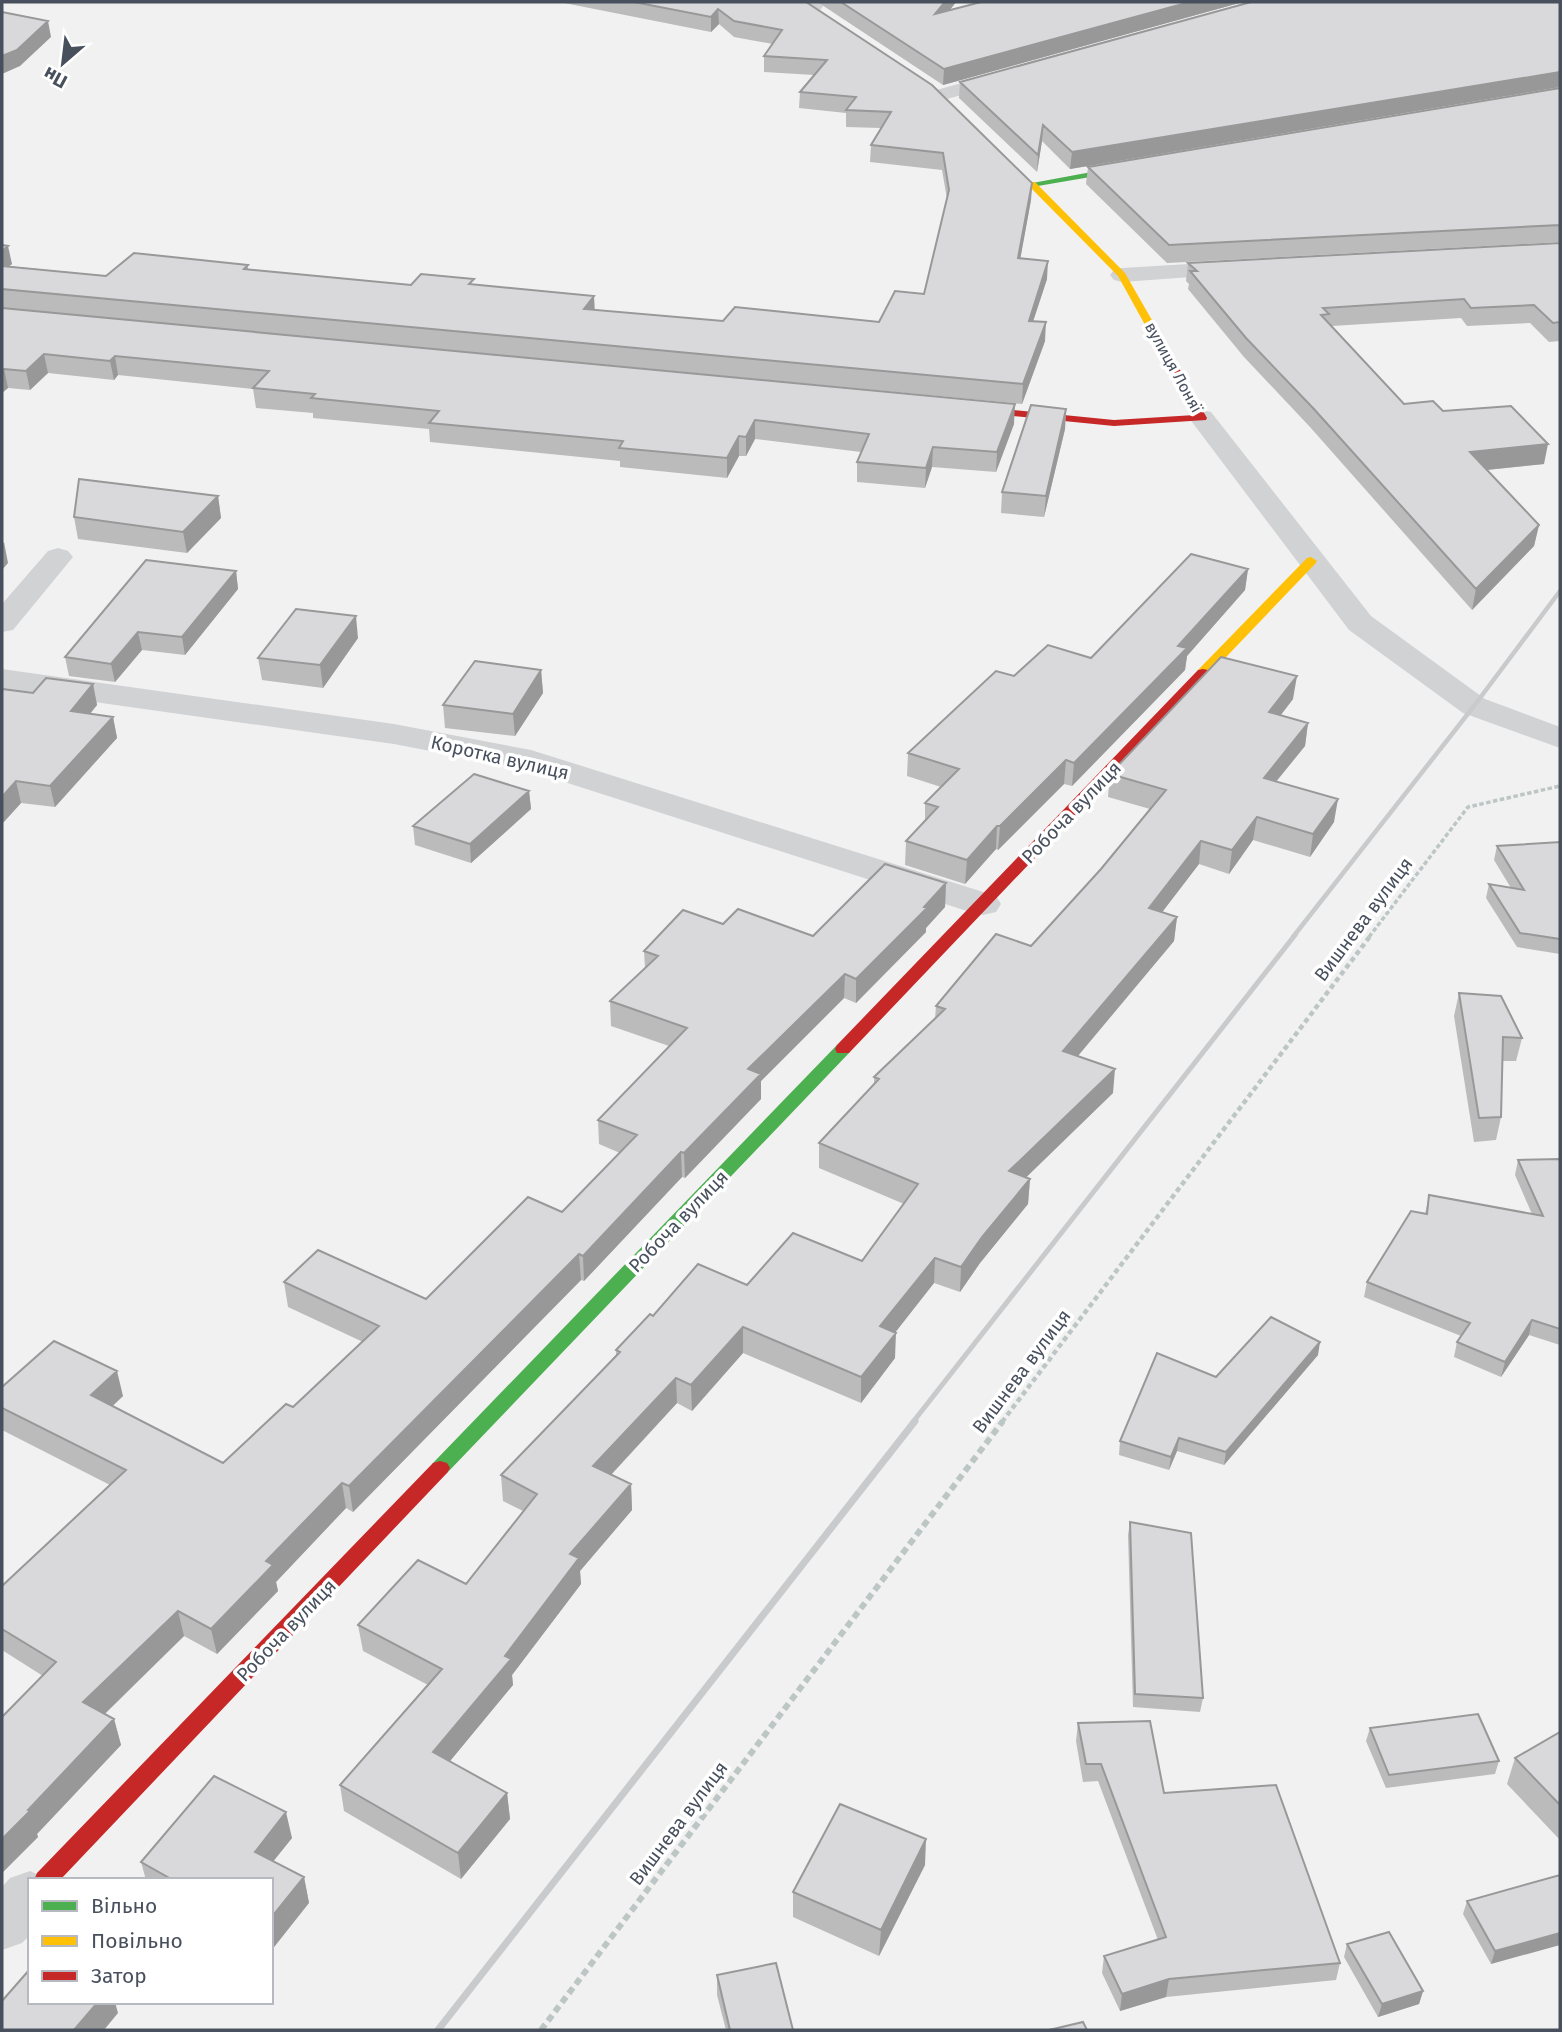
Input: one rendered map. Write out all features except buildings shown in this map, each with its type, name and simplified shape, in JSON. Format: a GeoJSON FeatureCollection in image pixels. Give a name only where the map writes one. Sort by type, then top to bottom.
{"type":"FeatureCollection","features":[{"type":"Feature","properties":{"kind":"street"},"geometry":{"type":"LineString","coordinates":[[789,4],[814,5],[832,23]]}},
{"type":"Feature","properties":{"kind":"street"},"geometry":{"type":"LineString","coordinates":[[940,95],[1033,69]]}},
{"type":"Feature","properties":{"kind":"street"},"geometry":{"type":"LineString","coordinates":[[918,81],[940,95],[958,113]]}},
{"type":"Feature","properties":{"kind":"street"},"geometry":{"type":"LineString","coordinates":[[1032,184],[1154,164]]}},
{"type":"Feature","properties":{"kind":"street","name":"вулиця Лоняї"},"geometry":{"type":"LineString","coordinates":[[1013,166],[1122,275],[1202,418],[1360,623],[1474,706],[1560,738]]}},
{"type":"Feature","properties":{"kind":"street"},"geometry":{"type":"LineString","coordinates":[[1122,275],[1259,267]]}},
{"type":"Feature","properties":{"kind":"street"},"geometry":{"type":"LineString","coordinates":[[947,407],[1114,423],[1202,418]]}},
{"type":"Feature","properties":{"kind":"street"},"geometry":{"type":"LineString","coordinates":[[2,623],[58,557]]}},
{"type":"Feature","properties":{"kind":"street","name":"Робоча вулиця"},"geometry":{"type":"LineString","coordinates":[[47,1878],[1311,561]]}},
{"type":"Feature","properties":{"kind":"street","name":"Коротка вулиця"},"geometry":{"type":"LineString","coordinates":[[2,679],[394,734],[531,760],[983,904]]}},
{"type":"Feature","properties":{"kind":"street"},"geometry":{"type":"LineString","coordinates":[[2,1925],[28,1898]]}},
{"type":"Feature","properties":{"kind":"path","name":"Вишнева вулиця"},"geometry":{"type":"LineString","coordinates":[[541,2030],[1468,807],[1560,786]]}},
{"type":"Feature","properties":{"kind":"railway"},"geometry":{"type":"LineString","coordinates":[[1293,937],[1474,706],[1560,591]]}},
{"type":"Feature","properties":{"kind":"railway"},"geometry":{"type":"LineString","coordinates":[[913,1422],[1295,935]]}},
{"type":"Feature","properties":{"kind":"railway"},"geometry":{"type":"LineString","coordinates":[[438,2030],[915,1421]]}},
{"type":"Feature","properties":{"kind":"traffic: fast"},"geometry":{"type":"LineString","coordinates":[[1032,184],[1140,166]]}},
{"type":"Feature","properties":{"kind":"traffic: fast"},"geometry":{"type":"LineString","coordinates":[[440,1468],[843,1049]]}},
{"type":"Feature","properties":{"kind":"traffic: slow"},"geometry":{"type":"LineString","coordinates":[[1032,184],[1122,275],[1160,343]]}},
{"type":"Feature","properties":{"kind":"traffic: slow"},"geometry":{"type":"LineString","coordinates":[[1203,673],[1311,561]]}},
{"type":"Feature","properties":{"kind":"traffic: jam"},"geometry":{"type":"LineString","coordinates":[[962,408],[1114,423],[1202,418],[1160,343]]}},
{"type":"Feature","properties":{"kind":"traffic: jam"},"geometry":{"type":"LineString","coordinates":[[843,1049],[1203,673]]}},
{"type":"Feature","properties":{"kind":"traffic: jam"},"geometry":{"type":"LineString","coordinates":[[47,1878],[440,1468]]}}]}
